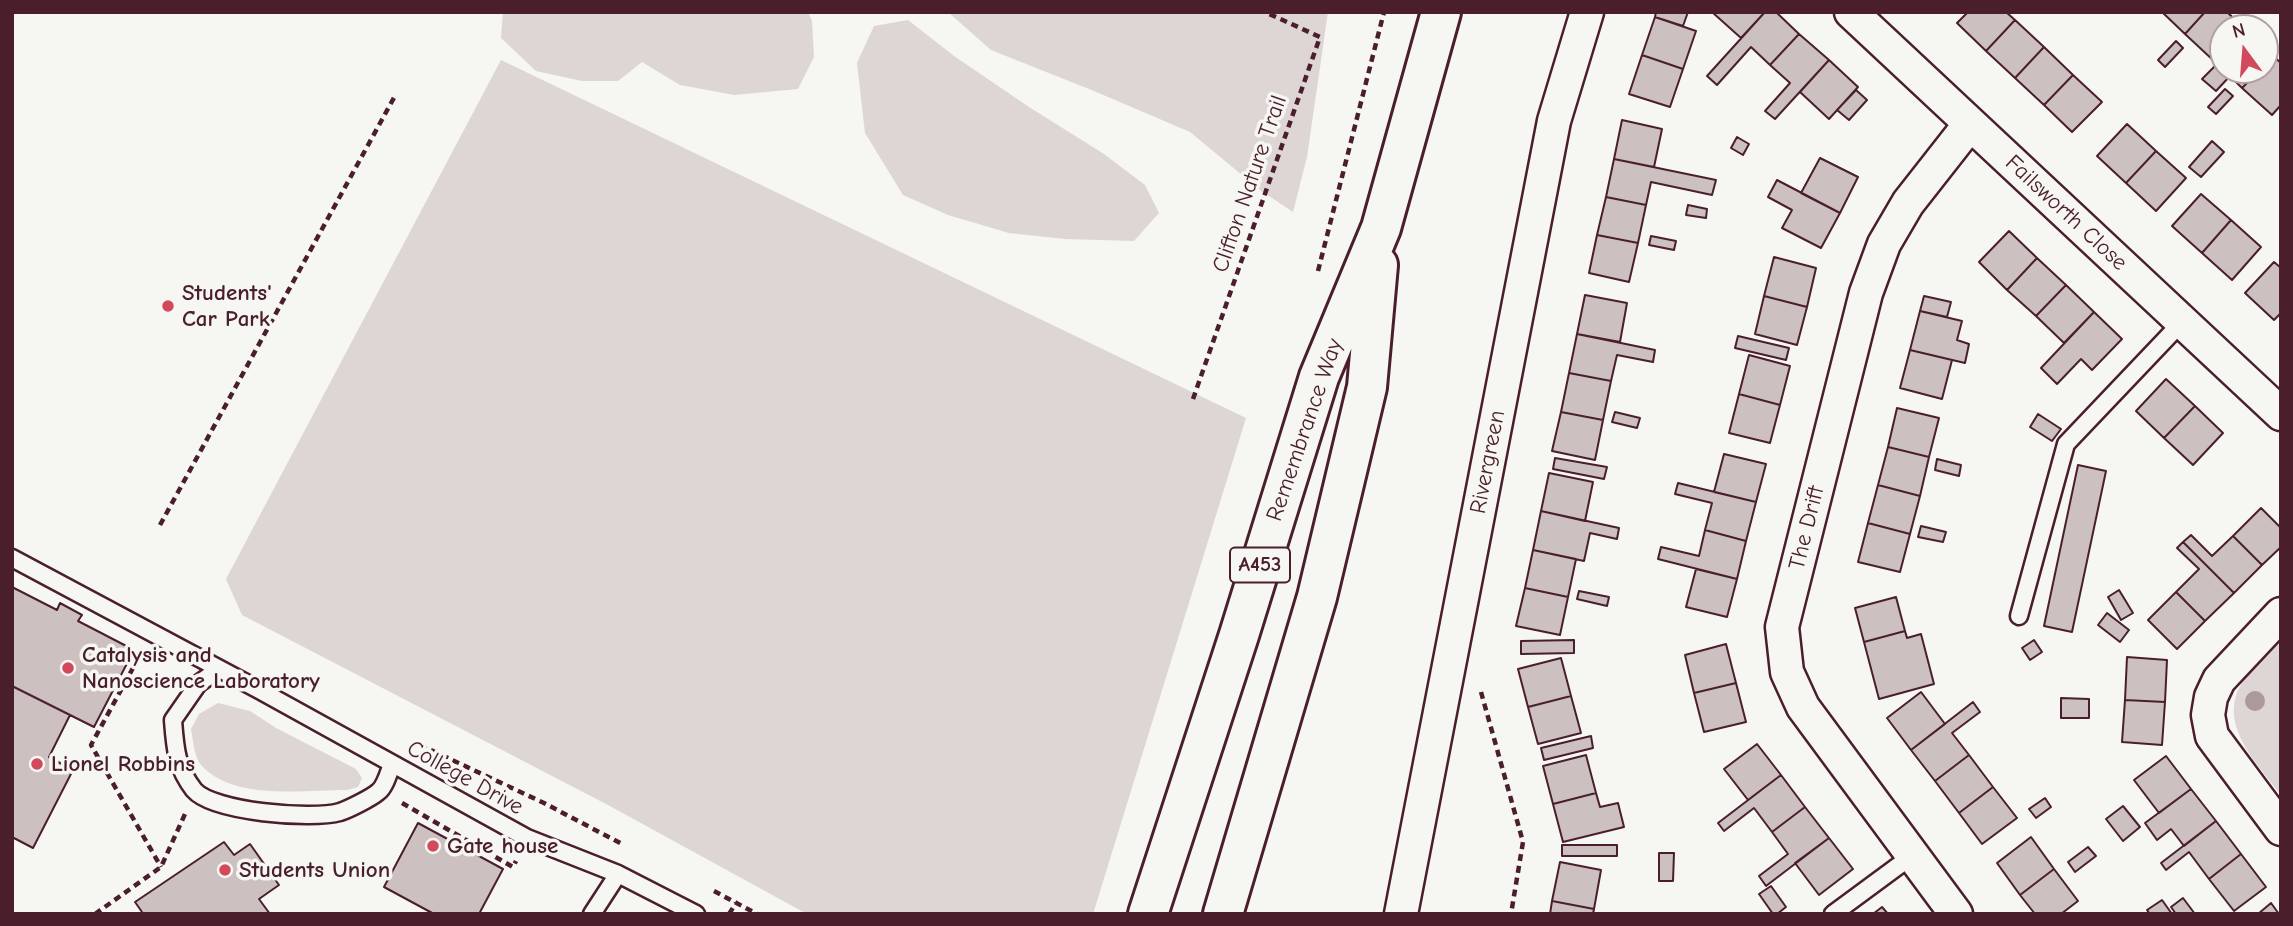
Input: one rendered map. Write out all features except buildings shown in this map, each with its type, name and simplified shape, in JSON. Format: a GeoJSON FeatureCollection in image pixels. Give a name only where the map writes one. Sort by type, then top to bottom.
{"type":"FeatureCollection","features":[{"type":"Feature","properties":{"kind":"highway","name":"Remembrance Way"},"geometry":{"type":"LineString","coordinates":[[1148,914],[1319,377],[1381,228],[1441,12]]}},
{"type":"Feature","properties":{"kind":"highway","name":"Remembrance Way"},"geometry":{"type":"LineString","coordinates":[[1223,914],[1317,597],[1367,387],[1381,228]]}},
{"type":"Feature","properties":{"kind":"street","name":"Rivergreen"},"geometry":{"type":"LineString","coordinates":[[1401,914],[1554,121],[1587,12]]}},
{"type":"Feature","properties":{"kind":"street","name":"Failsworth Close"},"geometry":{"type":"LineString","coordinates":[[1851,12],[2281,414]]}},
{"type":"Feature","properties":{"kind":"street","name":"The Drift"},"geometry":{"type":"LineString","coordinates":[[1956,914],[1803,707],[1787,672],[1782,627],[1870,281],[1884,244],[1908,203],[1970,124]]}},
{"type":"Feature","properties":{"kind":"street"},"geometry":{"type":"LineString","coordinates":[[2281,614],[2219,680],[2211,697],[2208,715],[2212,736],[2281,829]]}},
{"type":"Feature","properties":{"kind":"lane"},"geometry":{"type":"LineString","coordinates":[[2019,616],[2066,444],[2182,322]]}},
{"type":"Feature","properties":{"kind":"lane","name":"College Drive"},"geometry":{"type":"LineString","coordinates":[[12,558],[527,838],[618,874],[696,914]]}},
{"type":"Feature","properties":{"kind":"lane"},"geometry":{"type":"LineString","coordinates":[[219,669],[198,684],[173,720],[176,759],[196,792],[226,806],[300,816],[340,812],[380,791],[392,764]]}},
{"type":"Feature","properties":{"kind":"lane"},"geometry":{"type":"LineString","coordinates":[[1833,914],[1913,855]]}},
{"type":"Feature","properties":{"kind":"lane"},"geometry":{"type":"LineString","coordinates":[[592,914],[618,874]]}},
{"type":"Feature","properties":{"kind":"path","name":"Clifton Nature Trail"},"geometry":{"type":"LineString","coordinates":[[1193,399],[1320,37],[1265,12]]}},
{"type":"Feature","properties":{"kind":"path"},"geometry":{"type":"LineString","coordinates":[[160,525],[396,94]]}},
{"type":"Feature","properties":{"kind":"path"},"geometry":{"type":"LineString","coordinates":[[143,649],[91,745],[161,867]]}},
{"type":"Feature","properties":{"kind":"path"},"geometry":{"type":"LineString","coordinates":[[1451,655],[1476,675],[1523,842],[1511,914]]}},
{"type":"Feature","properties":{"kind":"path"},"geometry":{"type":"LineString","coordinates":[[415,743],[544,803],[631,848]]}},
{"type":"Feature","properties":{"kind":"path"},"geometry":{"type":"LineString","coordinates":[[380,791],[513,867]]}},
{"type":"Feature","properties":{"kind":"path"},"geometry":{"type":"LineString","coordinates":[[95,914],[161,867],[196,792]]}},
{"type":"Feature","properties":{"kind":"path"},"geometry":{"type":"LineString","coordinates":[[702,885],[757,914]]}},
{"type":"Feature","properties":{"kind":"path"},"geometry":{"type":"LineString","coordinates":[[729,914],[736,903]]}},
{"type":"Feature","properties":{"kind":"shaded area"},"geometry":{"type":"Polygon","coordinates":[[[503,12],[808,12],[812,21],[814,57],[798,89],[734,95],[680,85],[642,62],[618,81],[582,81],[536,71],[501,38],[503,12]]]}},
{"type":"Feature","properties":{"kind":"shaded area"},"geometry":{"type":"Polygon","coordinates":[[[948,12],[1328,12],[1307,157],[1293,212],[1260,190],[1190,132],[991,50],[948,12]]]}},
{"type":"Feature","properties":{"kind":"shaded area"},"geometry":{"type":"Polygon","coordinates":[[[908,20],[954,56],[1104,154],[1145,185],[1159,213],[1134,241],[1065,239],[1009,233],[948,215],[903,195],[865,133],[857,63],[874,26],[908,20]]]}},
{"type":"Feature","properties":{"kind":"shaded area"},"geometry":{"type":"Polygon","coordinates":[[[501,60],[1246,418],[1093,914],[807,914],[608,805],[242,615],[226,579],[501,60]]]}},
{"type":"Feature","properties":{"kind":"shaded area"},"geometry":{"type":"Polygon","coordinates":[[[2281,640],[2281,795],[2241,739],[2234,708],[2237,692],[2247,676],[2281,640]]]}},
{"type":"Feature","properties":{"kind":"shaded area"},"geometry":{"type":"Polygon","coordinates":[[[218,703],[250,711],[276,728],[356,769],[362,778],[358,787],[347,790],[270,791],[231,784],[215,776],[199,762],[191,729],[199,714],[218,703]]]}},
{"type":"Feature","properties":{"kind":"place","name":"Students' Car Park"},"geometry":{"type":"Point","coordinates":[168,306]}},
{"type":"Feature","properties":{"kind":"place","name":"Catalysis and Nanoscience Laboratory"},"geometry":{"type":"Point","coordinates":[68,668]}},
{"type":"Feature","properties":{"kind":"place","name":"Lionel Robbins"},"geometry":{"type":"Point","coordinates":[37,764]}},
{"type":"Feature","properties":{"kind":"place","name":"Gate house"},"geometry":{"type":"Point","coordinates":[433,846]}},
{"type":"Feature","properties":{"kind":"place","name":"Students Union"},"geometry":{"type":"Point","coordinates":[225,870]}}]}
